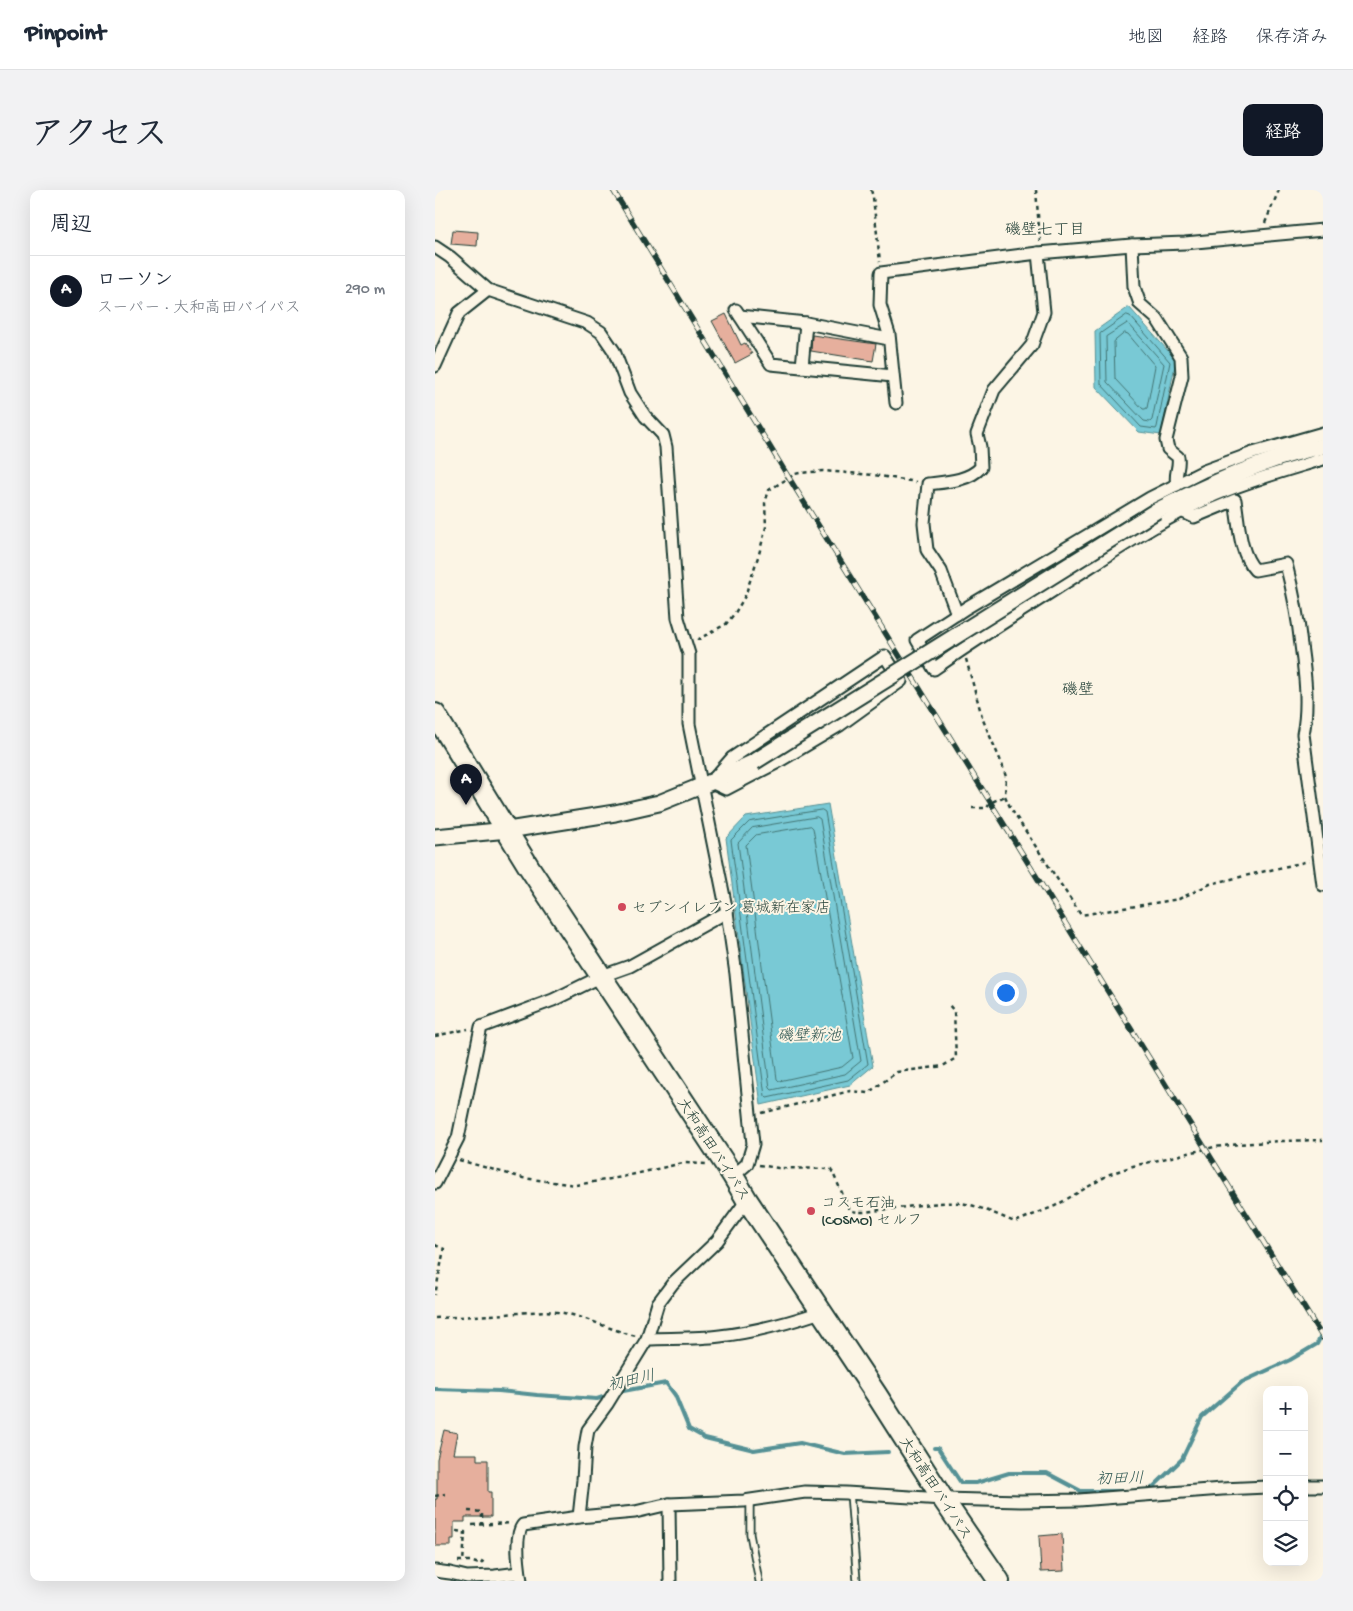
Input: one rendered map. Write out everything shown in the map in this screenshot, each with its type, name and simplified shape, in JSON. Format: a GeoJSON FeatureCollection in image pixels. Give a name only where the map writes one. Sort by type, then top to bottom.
{"type":"FeatureCollection","features":[{"type":"Feature","properties":{"kind":"highway","name":"大和高田バイパス"},"geometry":{"type":"LineString","coordinates":[[435,714],[529,867],[722,1159],[740,1170],[747,1200],[999,1581]]}},
{"type":"Feature","properties":{"kind":"street"},"geometry":{"type":"LineString","coordinates":[[896,402],[889,334],[880,305],[881,273],[1039,252],[1132,245],[1185,244],[1323,230]]}},
{"type":"Feature","properties":{"kind":"street"},"geometry":{"type":"LineString","coordinates":[[1132,245],[1134,287],[1140,304],[1157,319],[1181,357],[1183,365],[1183,376],[1166,440],[1168,449],[1178,456],[1179,462],[1175,477],[1177,485]]}},
{"type":"Feature","properties":{"kind":"street"},"geometry":{"type":"LineString","coordinates":[[435,247],[450,257],[488,290],[587,323],[601,332],[614,351],[630,393],[645,416],[663,435],[666,447],[677,618],[689,654],[689,724],[707,784],[736,974],[751,1116],[753,1144],[740,1170]]}},
{"type":"Feature","properties":{"kind":"street"},"geometry":{"type":"LineString","coordinates":[[957,614],[941,571],[927,550],[924,523],[928,484],[974,475],[981,467],[977,434],[994,390],[1032,345],[1044,312],[1039,252]]}},
{"type":"Feature","properties":{"kind":"street"},"geometry":{"type":"LineString","coordinates":[[435,366],[459,313],[488,290]]}},
{"type":"Feature","properties":{"kind":"street"},"geometry":{"type":"LineString","coordinates":[[889,339],[807,323],[738,313],[771,364],[893,376]]}},
{"type":"Feature","properties":{"kind":"street"},"geometry":{"type":"LineString","coordinates":[[802,367],[807,323]]}},
{"type":"Feature","properties":{"kind":"street"},"geometry":{"type":"LineString","coordinates":[[1323,433],[1253,453],[1204,471],[1150,498],[917,640],[934,669],[963,648],[1181,511],[1240,485],[1323,458]]}},
{"type":"Feature","properties":{"kind":"street"},"geometry":{"type":"LineString","coordinates":[[435,837],[508,830],[615,813],[659,802],[707,784],[754,762],[1156,511],[1255,465],[1323,446]]}},
{"type":"Feature","properties":{"kind":"street"},"geometry":{"type":"LineString","coordinates":[[1181,511],[1193,517],[1235,500],[1244,551],[1248,562],[1255,570],[1286,564],[1295,597],[1304,669],[1307,716],[1303,734],[1323,885]]}},
{"type":"Feature","properties":{"kind":"street"},"geometry":{"type":"LineString","coordinates":[[885,656],[901,681],[840,725],[776,763],[726,789],[707,784],[732,758],[885,656]]}},
{"type":"Feature","properties":{"kind":"street"},"geometry":{"type":"LineString","coordinates":[[435,1184],[457,1138],[481,1027],[553,1000],[602,976],[630,966],[727,912]]}},
{"type":"Feature","properties":{"kind":"street"},"geometry":{"type":"LineString","coordinates":[[579,1517],[588,1430],[607,1404],[647,1339],[658,1303],[673,1283],[717,1242],[747,1200]]}},
{"type":"Feature","properties":{"kind":"street"},"geometry":{"type":"LineString","coordinates":[[647,1339],[735,1334],[785,1324],[821,1312]]}},
{"type":"Feature","properties":{"kind":"street"},"geometry":{"type":"LineString","coordinates":[[1308,1486],[1323,1486]]}},
{"type":"Feature","properties":{"kind":"street"},"geometry":{"type":"LineString","coordinates":[[435,1572],[467,1577],[520,1577],[518,1537],[523,1525],[635,1512],[669,1504],[750,1500],[805,1492],[1021,1501],[1079,1500],[1222,1488],[1263,1487]]}},
{"type":"Feature","properties":{"kind":"street"},"geometry":{"type":"LineString","coordinates":[[669,1504],[670,1581]]}},
{"type":"Feature","properties":{"kind":"lane"},"geometry":{"type":"LineString","coordinates":[[851,1493],[857,1581]]}},
{"type":"Feature","properties":{"kind":"lane"},"geometry":{"type":"LineString","coordinates":[[750,1500],[750,1534],[759,1581]]}},
{"type":"Feature","properties":{"kind":"path"},"geometry":{"type":"LineString","coordinates":[[871,190],[881,273]]}},
{"type":"Feature","properties":{"kind":"path"},"geometry":{"type":"LineString","coordinates":[[1036,190],[1039,252]]}},
{"type":"Feature","properties":{"kind":"path"},"geometry":{"type":"LineString","coordinates":[[1260,237],[1279,190]]}},
{"type":"Feature","properties":{"kind":"path"},"geometry":{"type":"LineString","coordinates":[[686,647],[726,624],[745,596],[766,527],[765,503],[769,490],[800,472],[873,475],[928,484]]}},
{"type":"Feature","properties":{"kind":"path"},"geometry":{"type":"LineString","coordinates":[[963,648],[983,720],[1006,777],[1005,796],[1011,810],[1081,915],[1179,899],[1210,884],[1319,859]]}},
{"type":"Feature","properties":{"kind":"path"},"geometry":{"type":"LineString","coordinates":[[972,808],[987,808],[990,803],[1005,796]]}},
{"type":"Feature","properties":{"kind":"path"},"geometry":{"type":"LineString","coordinates":[[751,1116],[850,1091],[868,1093],[897,1072],[943,1066],[956,1058],[954,1011],[949,1005]]}},
{"type":"Feature","properties":{"kind":"path"},"geometry":{"type":"LineString","coordinates":[[435,1036],[481,1027]]}},
{"type":"Feature","properties":{"kind":"path"},"geometry":{"type":"LineString","coordinates":[[740,1170],[778,1168],[831,1169],[852,1212],[871,1212],[943,1203],[960,1203],[983,1208],[1015,1222],[1055,1206],[1110,1174],[1133,1166],[1214,1147],[1280,1140],[1323,1140]]}},
{"type":"Feature","properties":{"kind":"path"},"geometry":{"type":"LineString","coordinates":[[448,1157],[523,1178],[576,1185],[683,1163],[706,1164],[722,1159]]}},
{"type":"Feature","properties":{"kind":"path"},"geometry":{"type":"LineString","coordinates":[[435,1245],[444,1249],[435,1295]]}},
{"type":"Feature","properties":{"kind":"path"},"geometry":{"type":"LineString","coordinates":[[435,1318],[525,1312],[557,1312],[571,1314],[618,1332],[647,1339]]}},
{"type":"Feature","properties":{"kind":"path"},"geometry":{"type":"LineString","coordinates":[[435,1496],[445,1494]]}},
{"type":"Feature","properties":{"kind":"path"},"geometry":{"type":"LineString","coordinates":[[468,1511],[482,1512],[482,1525]]}},
{"type":"Feature","properties":{"kind":"path"},"geometry":{"type":"LineString","coordinates":[[472,1525],[502,1523],[523,1525]]}},
{"type":"Feature","properties":{"kind":"path"},"geometry":{"type":"LineString","coordinates":[[456,1531],[465,1532],[463,1572],[459,1575]]}},
{"type":"Feature","properties":{"kind":"path"},"geometry":{"type":"LineString","coordinates":[[481,1564],[485,1558]]}},
{"type":"Feature","properties":{"kind":"water"},"geometry":{"type":"Polygon","coordinates":[[[1129,307],[1176,360],[1161,435],[1139,432],[1096,387],[1095,331],[1129,307]]]}},
{"type":"Feature","properties":{"kind":"water","name":"磯壁新池"},"geometry":{"type":"Polygon","coordinates":[[[828,804],[873,1066],[850,1085],[761,1105],[726,838],[746,817],[828,804]]]}},
{"type":"Feature","properties":{"kind":"building"},"geometry":{"type":"Polygon","coordinates":[[[453,230],[478,232],[477,246],[451,244],[453,230]]]}},
{"type":"Feature","properties":{"kind":"building"},"geometry":{"type":"Polygon","coordinates":[[[726,314],[741,345],[745,343],[752,354],[735,363],[712,321],[726,314]]]}},
{"type":"Feature","properties":{"kind":"building"},"geometry":{"type":"Polygon","coordinates":[[[812,335],[876,344],[873,361],[811,351],[812,335]]]}},
{"type":"Feature","properties":{"kind":"building"},"geometry":{"type":"Polygon","coordinates":[[[444,1430],[457,1433],[453,1454],[477,1454],[477,1460],[488,1460],[488,1492],[491,1492],[491,1517],[465,1517],[465,1522],[454,1522],[454,1539],[451,1539],[451,1546],[435,1546],[437,1459],[444,1430]]]}},
{"type":"Feature","properties":{"kind":"building"},"geometry":{"type":"Polygon","coordinates":[[[1062,1534],[1064,1571],[1041,1572],[1039,1536],[1062,1534]]]}},
{"type":"Feature","properties":{"kind":"waterway","name":"初田川"},"geometry":{"type":"LineString","coordinates":[[1149,1491],[1182,1459],[1202,1417],[1242,1382],[1290,1360],[1317,1344],[1323,1332]]}},
{"type":"Feature","properties":{"kind":"waterway","name":"初田川"},"geometry":{"type":"LineString","coordinates":[[618,1392],[666,1383],[675,1395],[689,1429],[705,1438],[754,1450],[800,1443],[845,1454],[888,1452]]}},
{"type":"Feature","properties":{"kind":"waterway","name":"初田川"},"geometry":{"type":"LineString","coordinates":[[435,1389],[499,1391],[597,1399],[609,1395]]}},
{"type":"Feature","properties":{"kind":"waterway","name":"初田川"},"geometry":{"type":"LineString","coordinates":[[934,1448],[938,1448],[961,1483],[976,1483],[1009,1473],[1047,1473],[1081,1491],[1129,1491]]}},
{"type":"Feature","properties":{"kind":"railway"},"geometry":{"type":"LineString","coordinates":[[613,190],[789,478],[1323,1338]]}},
{"type":"Feature","properties":{"kind":"place","name":"ローソン"},"geometry":{"type":"Point","coordinates":[466,805]}},
{"type":"Feature","properties":{"kind":"place","name":"セブンイレブン 葛城新在家店"},"geometry":{"type":"Point","coordinates":[622,907]}},
{"type":"Feature","properties":{"kind":"place","name":"コスモ石油 (COSMO) セルフ"},"geometry":{"type":"Point","coordinates":[811,1211]}},
{"type":"Feature","properties":{"kind":"district","name":"磯壁七丁目"},"geometry":{"type":"Point","coordinates":[1045,228]}},
{"type":"Feature","properties":{"kind":"district","name":"磯壁"},"geometry":{"type":"Point","coordinates":[1078,688]}}]}
